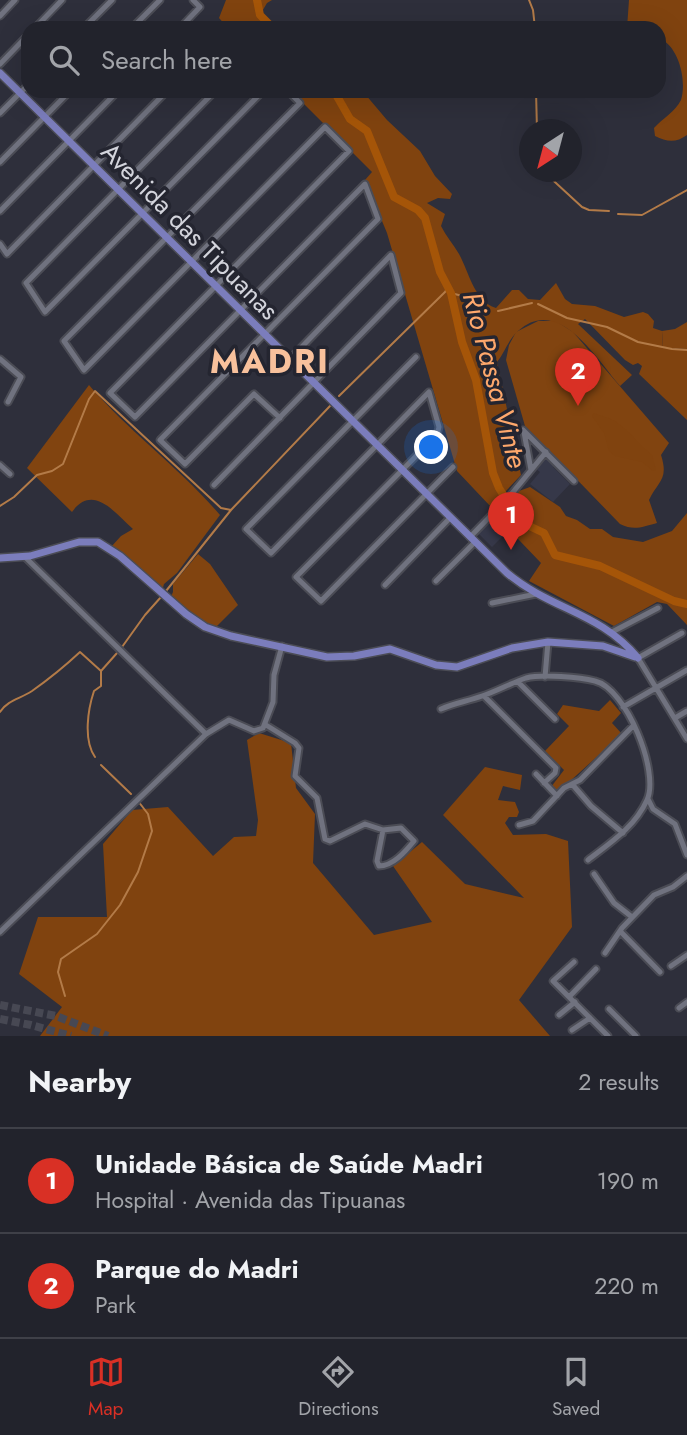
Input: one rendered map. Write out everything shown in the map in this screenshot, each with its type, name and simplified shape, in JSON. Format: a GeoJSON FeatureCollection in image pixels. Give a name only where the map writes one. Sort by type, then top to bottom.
{"type":"FeatureCollection","features":[{"type":"Feature","properties":{"kind":"main road","name":"Avenida das Tipuanas"},"geometry":{"type":"LineString","coordinates":[[0,73],[20,93]]}},
{"type":"Feature","properties":{"kind":"main road","name":"Avenida das Tipuanas"},"geometry":{"type":"LineString","coordinates":[[25,98],[507,573],[536,594],[597,622],[612,632],[638,659]]}},
{"type":"Feature","properties":{"kind":"main road"},"geometry":{"type":"LineString","coordinates":[[0,558],[26,557],[79,542],[98,542],[120,556],[186,614],[205,627],[231,636],[315,655],[339,658],[390,649],[436,666],[457,667],[512,648],[548,642],[603,646],[638,659]]}},
{"type":"Feature","properties":{"kind":"street"},"geometry":{"type":"LineString","coordinates":[[0,16],[15,0]]}},
{"type":"Feature","properties":{"kind":"street"},"geometry":{"type":"LineString","coordinates":[[42,21],[62,0]]}},
{"type":"Feature","properties":{"kind":"street"},"geometry":{"type":"LineString","coordinates":[[91,21],[112,0]]}},
{"type":"Feature","properties":{"kind":"street"},"geometry":{"type":"LineString","coordinates":[[139,21],[160,0]]}},
{"type":"Feature","properties":{"kind":"street"},"geometry":{"type":"LineString","coordinates":[[187,21],[200,7],[192,0]]}},
{"type":"Feature","properties":{"kind":"street"},"geometry":{"type":"LineString","coordinates":[[0,64],[21,42]]}},
{"type":"Feature","properties":{"kind":"street"},"geometry":{"type":"LineString","coordinates":[[0,113],[20,93]]}},
{"type":"Feature","properties":{"kind":"street"},"geometry":{"type":"LineString","coordinates":[[0,162],[63,98]]}},
{"type":"Feature","properties":{"kind":"street"},"geometry":{"type":"LineString","coordinates":[[0,211],[111,98]]}},
{"type":"Feature","properties":{"kind":"street"},"geometry":{"type":"LineString","coordinates":[[0,244],[7,254],[160,98]]}},
{"type":"Feature","properties":{"kind":"street"},"geometry":{"type":"LineString","coordinates":[[208,98],[26,283],[45,313],[256,98]]}},
{"type":"Feature","properties":{"kind":"street"},"geometry":{"type":"LineString","coordinates":[[280,418],[254,394],[184,464],[160,440],[377,219],[365,184],[135,417],[110,393],[349,151],[325,127],[84,370],[64,341],[300,103],[295,98]]}},
{"type":"Feature","properties":{"kind":"street"},"geometry":{"type":"LineString","coordinates":[[214,485],[401,293],[391,255],[290,359]]}},
{"type":"Feature","properties":{"kind":"street"},"geometry":{"type":"LineString","coordinates":[[416,356],[246,529],[271,553],[429,392],[439,431],[296,577],[321,601],[453,467]]}},
{"type":"Feature","properties":{"kind":"street"},"geometry":{"type":"LineString","coordinates":[[0,359],[21,377],[8,402]]}},
{"type":"Feature","properties":{"kind":"street"},"geometry":{"type":"LineString","coordinates":[[531,470],[523,430],[574,481]]}},
{"type":"Feature","properties":{"kind":"street"},"geometry":{"type":"LineString","coordinates":[[436,581],[546,452]]}},
{"type":"Feature","properties":{"kind":"street"},"geometry":{"type":"LineString","coordinates":[[0,465],[10,474]]}},
{"type":"Feature","properties":{"kind":"street"},"geometry":{"type":"LineString","coordinates":[[385,585],[450,518]]}},
{"type":"Feature","properties":{"kind":"street"},"geometry":{"type":"LineString","coordinates":[[26,557],[206,734]]}},
{"type":"Feature","properties":{"kind":"street"},"geometry":{"type":"LineString","coordinates":[[492,603],[536,594]]}},
{"type":"Feature","properties":{"kind":"street"},"geometry":{"type":"LineString","coordinates":[[612,632],[658,608]]}},
{"type":"Feature","properties":{"kind":"street"},"geometry":{"type":"LineString","coordinates":[[682,633],[638,659],[687,739]]}},
{"type":"Feature","properties":{"kind":"street"},"geometry":{"type":"LineString","coordinates":[[545,677],[548,642]]}},
{"type":"Feature","properties":{"kind":"street"},"geometry":{"type":"LineString","coordinates":[[0,932],[206,734],[229,720],[254,731],[266,724],[273,702],[274,675],[282,646]]}},
{"type":"Feature","properties":{"kind":"street"},"geometry":{"type":"LineString","coordinates":[[623,707],[687,670]]}},
{"type":"Feature","properties":{"kind":"street"},"geometry":{"type":"LineString","coordinates":[[441,709],[529,678],[588,679],[601,682],[610,689],[634,726],[650,774],[648,799],[624,833],[588,860]]}},
{"type":"Feature","properties":{"kind":"street"},"geometry":{"type":"LineString","coordinates":[[518,682],[555,719]]}},
{"type":"Feature","properties":{"kind":"street"},"geometry":{"type":"LineString","coordinates":[[484,696],[556,768],[555,773],[544,783]]}},
{"type":"Feature","properties":{"kind":"street"},"geometry":{"type":"LineString","coordinates":[[675,718],[687,711]]}},
{"type":"Feature","properties":{"kind":"street"},"geometry":{"type":"LineString","coordinates":[[266,724],[299,748],[295,776],[317,798],[325,839],[330,841],[365,824],[383,830],[401,828],[414,840],[402,855],[381,867],[377,861],[383,830]]}},
{"type":"Feature","properties":{"kind":"street"},"geometry":{"type":"LineString","coordinates":[[519,825],[531,823],[556,796],[580,780],[634,726]]}},
{"type":"Feature","properties":{"kind":"street"},"geometry":{"type":"LineString","coordinates":[[536,775],[556,796]]}},
{"type":"Feature","properties":{"kind":"street"},"geometry":{"type":"LineString","coordinates":[[572,784],[591,806],[624,833]]}},
{"type":"Feature","properties":{"kind":"street"},"geometry":{"type":"LineString","coordinates":[[648,799],[653,809],[675,824],[687,855]]}},
{"type":"Feature","properties":{"kind":"street"},"geometry":{"type":"LineString","coordinates":[[594,874],[614,903],[632,917]]}},
{"type":"Feature","properties":{"kind":"street"},"geometry":{"type":"LineString","coordinates":[[605,953],[620,930],[654,895],[673,887],[687,876]]}},
{"type":"Feature","properties":{"kind":"street"},"geometry":{"type":"LineString","coordinates":[[620,930],[660,972]]}},
{"type":"Feature","properties":{"kind":"street"},"geometry":{"type":"LineString","coordinates":[[671,966],[687,955]]}},
{"type":"Feature","properties":{"kind":"street"},"geometry":{"type":"LineString","coordinates":[[574,962],[553,981],[608,1036]]}},
{"type":"Feature","properties":{"kind":"street"},"geometry":{"type":"LineString","coordinates":[[569,997],[596,969]]}},
{"type":"Feature","properties":{"kind":"street"},"geometry":{"type":"LineString","coordinates":[[559,1015],[575,1002]]}},
{"type":"Feature","properties":{"kind":"street"},"geometry":{"type":"LineString","coordinates":[[679,1008],[687,1002]]}},
{"type":"Feature","properties":{"kind":"street"},"geometry":{"type":"LineString","coordinates":[[609,1009],[636,1036]]}},
{"type":"Feature","properties":{"kind":"street"},"geometry":{"type":"LineString","coordinates":[[572,1030],[590,1018]]}},
{"type":"Feature","properties":{"kind":"shaded area"},"geometry":{"type":"Polygon","coordinates":[[[226,0],[272,0],[260,15],[266,21],[222,21],[219,18],[226,0]]]}},
{"type":"Feature","properties":{"kind":"shaded area"},"geometry":{"type":"Polygon","coordinates":[[[629,0],[687,0],[687,135],[679,139],[671,141],[659,138],[655,136],[654,128],[678,104],[683,92],[680,65],[666,42],[666,21],[628,21],[629,0]]]}},
{"type":"Feature","properties":{"kind":"shaded area"},"geometry":{"type":"Polygon","coordinates":[[[298,98],[368,98],[420,151],[435,176],[452,194],[450,199],[438,198],[427,203],[445,214],[441,226],[459,254],[477,293],[489,304],[496,308],[512,290],[519,290],[528,299],[540,300],[556,283],[565,299],[572,304],[595,306],[624,317],[643,312],[648,314],[654,321],[653,328],[662,331],[663,349],[687,348],[687,420],[639,374],[642,366],[625,360],[585,319],[578,324],[632,375],[620,386],[575,334],[548,320],[533,322],[518,331],[497,362],[521,475],[491,507],[457,471],[387,233],[365,180],[372,172],[298,98]]]}},
{"type":"Feature","properties":{"kind":"shaded area"},"geometry":{"type":"Polygon","coordinates":[[[538,321],[556,321],[573,332],[669,443],[661,455],[663,475],[649,500],[657,523],[634,528],[620,524],[525,426],[506,360],[509,345],[516,332],[538,321]]]}},
{"type":"Feature","properties":{"kind":"shaded area"},"geometry":{"type":"Polygon","coordinates":[[[687,322],[687,348],[663,349],[662,331],[675,329],[687,322]]]}},
{"type":"Feature","properties":{"kind":"shaded area"},"geometry":{"type":"Polygon","coordinates":[[[89,385],[220,515],[177,573],[164,584],[162,591],[111,547],[121,536],[133,529],[119,516],[96,500],[80,504],[72,512],[27,468],[89,385]]]}},
{"type":"Feature","properties":{"kind":"shaded area"},"geometry":{"type":"Polygon","coordinates":[[[594,413],[625,429],[652,455],[656,470],[653,471],[642,462],[615,456],[609,451],[604,433],[592,416],[594,413]]]}},
{"type":"Feature","properties":{"kind":"shaded area"},"geometry":{"type":"Polygon","coordinates":[[[545,457],[555,464],[553,467],[570,484],[553,502],[530,484],[540,472],[535,468],[545,457]]]}},
{"type":"Feature","properties":{"kind":"shaded area"},"geometry":{"type":"Polygon","coordinates":[[[530,487],[560,507],[566,516],[590,529],[602,529],[613,537],[643,542],[672,531],[687,513],[687,625],[667,604],[657,602],[614,626],[529,581],[541,563],[497,517],[519,491],[530,487]]]}},
{"type":"Feature","properties":{"kind":"shaded area"},"geometry":{"type":"Polygon","coordinates":[[[494,516],[509,530],[492,547],[478,533],[494,516]]]}},
{"type":"Feature","properties":{"kind":"shaded area"},"geometry":{"type":"Polygon","coordinates":[[[198,554],[210,564],[238,605],[215,628],[208,626],[170,599],[173,584],[198,554]]]}},
{"type":"Feature","properties":{"kind":"shaded area"},"geometry":{"type":"Polygon","coordinates":[[[610,700],[621,713],[612,723],[622,734],[557,793],[551,787],[564,770],[545,751],[569,726],[557,714],[563,705],[599,711],[610,700]]]}},
{"type":"Feature","properties":{"kind":"shaded area"},"geometry":{"type":"Polygon","coordinates":[[[259,733],[291,743],[296,788],[315,814],[313,863],[374,935],[432,922],[393,866],[422,842],[465,884],[524,898],[443,815],[485,767],[522,775],[520,790],[503,786],[498,800],[515,802],[519,812],[517,817],[509,817],[505,823],[513,835],[546,834],[568,841],[572,927],[519,1000],[550,1036],[40,1036],[62,1007],[19,974],[38,917],[107,917],[103,844],[132,810],[168,807],[213,856],[234,837],[256,836],[258,820],[247,740],[259,733]]]}},
{"type":"Feature","properties":{"kind":"waterway","name":"Rio Passa Vinte"},"geometry":{"type":"LineString","coordinates":[[257,0],[260,15],[266,21]]}},
{"type":"Feature","properties":{"kind":"waterway"},"geometry":{"type":"LineString","coordinates":[[529,0],[534,21]]}},
{"type":"Feature","properties":{"kind":"waterway","name":"Rio Passa Vinte"},"geometry":{"type":"LineString","coordinates":[[338,98],[350,119],[367,131],[394,197],[418,210],[425,218],[440,272],[451,293],[462,342],[476,380],[493,473],[514,512],[527,525],[544,533],[555,555],[600,566],[674,601],[687,604]]}},
{"type":"Feature","properties":{"kind":"waterway"},"geometry":{"type":"LineString","coordinates":[[536,98],[537,119]]}},
{"type":"Feature","properties":{"kind":"waterway"},"geometry":{"type":"LineString","coordinates":[[555,182],[582,207],[609,211]]}},
{"type":"Feature","properties":{"kind":"waterway"},"geometry":{"type":"LineString","coordinates":[[618,214],[642,215],[687,190]]}},
{"type":"Feature","properties":{"kind":"waterway"},"geometry":{"type":"LineString","coordinates":[[339,396],[448,287]]}},
{"type":"Feature","properties":{"kind":"waterway"},"geometry":{"type":"LineString","coordinates":[[451,293],[466,297],[478,308],[488,310]]}},
{"type":"Feature","properties":{"kind":"waterway"},"geometry":{"type":"LineString","coordinates":[[498,311],[532,303]]}},
{"type":"Feature","properties":{"kind":"waterway"},"geometry":{"type":"LineString","coordinates":[[538,304],[567,318],[607,327],[638,342],[687,350]]}},
{"type":"Feature","properties":{"kind":"waterway"},"geometry":{"type":"LineString","coordinates":[[0,506],[37,475],[52,471],[63,464],[89,399],[95,391],[221,508],[231,510]]}},
{"type":"Feature","properties":{"kind":"waterway"},"geometry":{"type":"LineString","coordinates":[[166,591],[231,510],[330,406]]}},
{"type":"Feature","properties":{"kind":"waterway"},"geometry":{"type":"LineString","coordinates":[[122,647],[161,597]]}},
{"type":"Feature","properties":{"kind":"waterway"},"geometry":{"type":"LineString","coordinates":[[0,712],[10,702],[45,682],[80,652],[101,671]]}},
{"type":"Feature","properties":{"kind":"waterway"},"geometry":{"type":"LineString","coordinates":[[95,757],[88,733],[90,707],[94,691],[101,686],[101,671],[117,653]]}},
{"type":"Feature","properties":{"kind":"waterway"},"geometry":{"type":"LineString","coordinates":[[101,765],[131,794]]}},
{"type":"Feature","properties":{"kind":"waterway"},"geometry":{"type":"LineString","coordinates":[[65,996],[58,972],[61,959],[97,934],[120,905],[138,872],[152,831],[148,814],[138,801]]}},
{"type":"Feature","properties":{"kind":"tunnel"},"geometry":{"type":"LineString","coordinates":[[0,1005],[56,1016],[108,1036]]}},
{"type":"Feature","properties":{"kind":"tunnel"},"geometry":{"type":"LineString","coordinates":[[0,1019],[71,1036]]}},
{"type":"Feature","properties":{"kind":"place","name":"Parque do Madri"},"geometry":{"type":"Point","coordinates":[578,406]}},
{"type":"Feature","properties":{"kind":"place","name":"Unidade Básica de Saúde Madri"},"geometry":{"type":"Point","coordinates":[511,550]}},
{"type":"Feature","properties":{"kind":"district","name":"MADRI"},"geometry":{"type":"Point","coordinates":[270,361]}}]}
